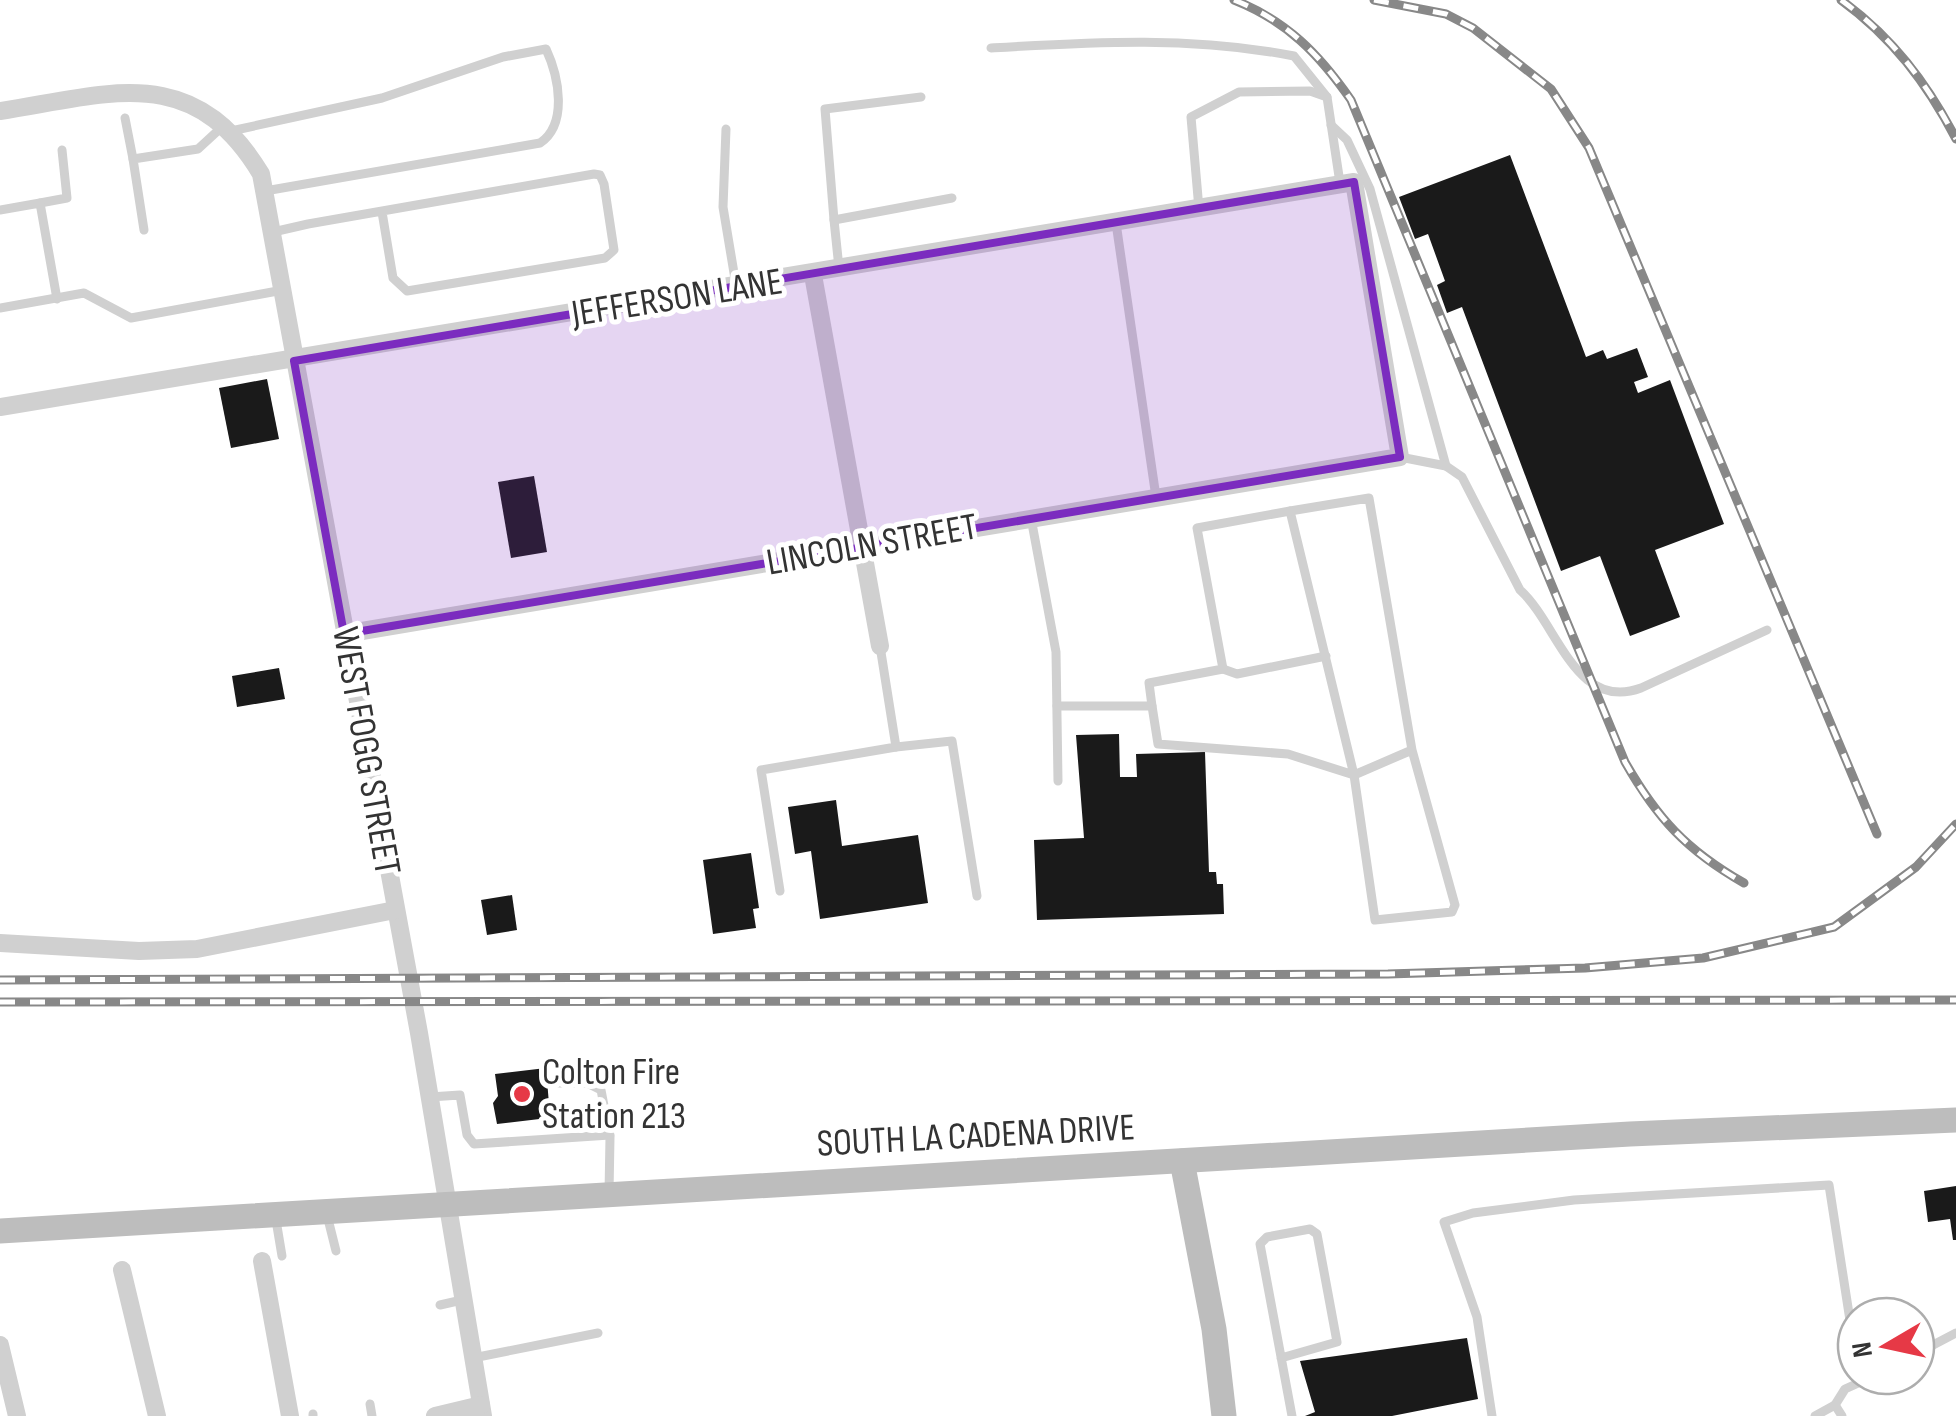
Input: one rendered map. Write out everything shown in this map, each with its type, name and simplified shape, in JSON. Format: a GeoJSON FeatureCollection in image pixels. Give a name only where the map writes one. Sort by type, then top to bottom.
{"type":"FeatureCollection","features":[{"type":"Feature","properties":{"kind":"main road","name":"SOUTH LA CADENA DRIVE"},"geometry":{"type":"LineString","coordinates":[[0,1232],[1182,1161],[1956,1120]]}},
{"type":"Feature","properties":{"kind":"main road"},"geometry":{"type":"LineString","coordinates":[[1182,1161],[1214,1329],[1224,1416]]}},
{"type":"Feature","properties":{"kind":"street","name":"WEST FOGG STREET"},"geometry":{"type":"LineString","coordinates":[[0,111],[133,92],[180,100],[203,109],[228,128],[260,174],[430,1097],[482,1410]]}},
{"type":"Feature","properties":{"kind":"street","name":"JEFFERSON LANE"},"geometry":{"type":"LineString","coordinates":[[0,408],[1347,184]]}},
{"type":"Feature","properties":{"kind":"street"},"geometry":{"type":"LineString","coordinates":[[1347,184],[1400,457]]}},
{"type":"Feature","properties":{"kind":"street"},"geometry":{"type":"LineString","coordinates":[[812,275],[880,646]]}},
{"type":"Feature","properties":{"kind":"street","name":"LINCOLN STREET"},"geometry":{"type":"LineString","coordinates":[[344,634],[1400,457]]}},
{"type":"Feature","properties":{"kind":"street"},"geometry":{"type":"LineString","coordinates":[[0,944],[139,951],[197,949],[395,910]]}},
{"type":"Feature","properties":{"kind":"street"},"geometry":{"type":"LineString","coordinates":[[262,1261],[290,1416]]}},
{"type":"Feature","properties":{"kind":"street"},"geometry":{"type":"LineString","coordinates":[[122,1270],[157,1416]]}},
{"type":"Feature","properties":{"kind":"street"},"geometry":{"type":"LineString","coordinates":[[0,1345],[17,1416]]}},
{"type":"Feature","properties":{"kind":"street"},"geometry":{"type":"LineString","coordinates":[[435,1416],[482,1410]]}},
{"type":"Feature","properties":{"kind":"lane"},"geometry":{"type":"LineString","coordinates":[[991,48],[1151,39],[1237,45],[1294,56],[1327,97],[1347,184]]}},
{"type":"Feature","properties":{"kind":"lane"},"geometry":{"type":"LineString","coordinates":[[132,159],[198,149],[228,128],[382,98],[503,57],[546,50],[559,120],[551,135],[540,143],[264,191]]}},
{"type":"Feature","properties":{"kind":"lane"},"geometry":{"type":"LineString","coordinates":[[1200,209],[1191,117],[1239,92],[1310,91],[1327,97]]}},
{"type":"Feature","properties":{"kind":"lane"},"geometry":{"type":"LineString","coordinates":[[840,270],[825,109],[921,97]]}},
{"type":"Feature","properties":{"kind":"lane"},"geometry":{"type":"LineString","coordinates":[[125,118],[144,230]]}},
{"type":"Feature","properties":{"kind":"lane"},"geometry":{"type":"LineString","coordinates":[[1332,125],[1346,140],[1370,189],[1446,466]]}},
{"type":"Feature","properties":{"kind":"lane"},"geometry":{"type":"LineString","coordinates":[[726,129],[723,207],[737,288]]}},
{"type":"Feature","properties":{"kind":"lane"},"geometry":{"type":"LineString","coordinates":[[0,210],[68,198],[62,150]]}},
{"type":"Feature","properties":{"kind":"lane"},"geometry":{"type":"LineString","coordinates":[[273,232],[382,212],[600,174],[614,250],[605,258],[407,291],[393,278],[382,212]]}},
{"type":"Feature","properties":{"kind":"lane"},"geometry":{"type":"LineString","coordinates":[[834,220],[952,198]]}},
{"type":"Feature","properties":{"kind":"lane"},"geometry":{"type":"LineString","coordinates":[[40,203],[57,299]]}},
{"type":"Feature","properties":{"kind":"lane"},"geometry":{"type":"LineString","coordinates":[[1116,223],[1156,498]]}},
{"type":"Feature","properties":{"kind":"lane"},"geometry":{"type":"LineString","coordinates":[[0,308],[84,293],[132,318],[283,290]]}},
{"type":"Feature","properties":{"kind":"lane"},"geometry":{"type":"LineString","coordinates":[[1400,457],[1446,466],[1462,477],[1520,590],[1533,602],[1581,677],[1605,693],[1626,694],[1767,630]]}},
{"type":"Feature","properties":{"kind":"lane"},"geometry":{"type":"LineString","coordinates":[[1222,669],[1198,528],[1290,511],[1369,498],[1412,750],[1454,904],[1452,912],[1375,920],[1354,775],[1290,511]]}},
{"type":"Feature","properties":{"kind":"lane"},"geometry":{"type":"LineString","coordinates":[[1031,518],[1056,652],[1058,780]]}},
{"type":"Feature","properties":{"kind":"lane"},"geometry":{"type":"LineString","coordinates":[[880,646],[896,747]]}},
{"type":"Feature","properties":{"kind":"lane"},"geometry":{"type":"LineString","coordinates":[[1326,656],[1237,674],[1222,669],[1149,684],[1158,744],[1288,754],[1354,775],[1412,750]]}},
{"type":"Feature","properties":{"kind":"lane"},"geometry":{"type":"LineString","coordinates":[[1057,706],[1152,706]]}},
{"type":"Feature","properties":{"kind":"lane"},"geometry":{"type":"LineString","coordinates":[[780,891],[761,770],[952,741],[977,896]]}},
{"type":"Feature","properties":{"kind":"lane"},"geometry":{"type":"LineString","coordinates":[[559,1083],[587,1083],[600,1090],[610,1135],[608,1196]]}},
{"type":"Feature","properties":{"kind":"lane"},"geometry":{"type":"LineString","coordinates":[[430,1097],[460,1095],[467,1135],[474,1144],[610,1135]]}},
{"type":"Feature","properties":{"kind":"lane"},"geometry":{"type":"LineString","coordinates":[[1492,1416],[1477,1317],[1444,1222],[1473,1212],[1593,1198],[1829,1186],[1846,1296]]}},
{"type":"Feature","properties":{"kind":"lane"},"geometry":{"type":"LineString","coordinates":[[327,1213],[336,1252]]}},
{"type":"Feature","properties":{"kind":"lane"},"geometry":{"type":"LineString","coordinates":[[275,1216],[282,1256]]}},
{"type":"Feature","properties":{"kind":"lane"},"geometry":{"type":"LineString","coordinates":[[1282,1358],[1336,1342],[1317,1234],[1310,1229],[1267,1237],[1260,1244],[1292,1416]]}},
{"type":"Feature","properties":{"kind":"lane"},"geometry":{"type":"LineString","coordinates":[[440,1305],[462,1300]]}},
{"type":"Feature","properties":{"kind":"lane"},"geometry":{"type":"LineString","coordinates":[[473,1358],[598,1332]]}},
{"type":"Feature","properties":{"kind":"lane"},"geometry":{"type":"LineString","coordinates":[[1815,1416],[1835,1406],[1841,1396]]}},
{"type":"Feature","properties":{"kind":"lane"},"geometry":{"type":"LineString","coordinates":[[370,1404],[372,1416]]}},
{"type":"Feature","properties":{"kind":"lane"},"geometry":{"type":"LineString","coordinates":[[1835,1406],[1842,1416]]}},
{"type":"Feature","properties":{"kind":"highlighted area"},"geometry":{"type":"Polygon","coordinates":[[[1354,182],[1400,457],[344,634],[294,361],[1354,182]]]}},
{"type":"Feature","properties":{"kind":"building"},"geometry":{"type":"Polygon","coordinates":[[[1510,155],[1586,357],[1603,350],[1607,359],[1637,348],[1648,377],[1634,382],[1638,393],[1670,380],[1724,524],[1655,550],[1680,617],[1630,636],[1600,556],[1561,571],[1462,307],[1447,313],[1437,285],[1445,281],[1428,234],[1415,239],[1399,197],[1510,155]]]}},
{"type":"Feature","properties":{"kind":"building"},"geometry":{"type":"Polygon","coordinates":[[[267,379],[279,439],[231,448],[219,388],[267,379]]]}},
{"type":"Feature","properties":{"kind":"building"},"geometry":{"type":"Polygon","coordinates":[[[534,476],[547,552],[511,558],[498,482],[534,476]]]}},
{"type":"Feature","properties":{"kind":"building"},"geometry":{"type":"Polygon","coordinates":[[[279,668],[285,699],[237,707],[232,676],[279,668]]]}},
{"type":"Feature","properties":{"kind":"building"},"geometry":{"type":"Polygon","coordinates":[[[1119,734],[1120,777],[1137,777],[1136,754],[1205,752],[1209,872],[1216,872],[1217,884],[1223,884],[1224,914],[1037,920],[1034,840],[1084,838],[1076,735],[1119,734]]]}},
{"type":"Feature","properties":{"kind":"building"},"geometry":{"type":"Polygon","coordinates":[[[836,800],[842,846],[918,835],[928,903],[820,919],[811,851],[795,854],[788,807],[836,800]]]}},
{"type":"Feature","properties":{"kind":"building"},"geometry":{"type":"Polygon","coordinates":[[[751,853],[759,908],[753,909],[756,928],[713,934],[703,860],[751,853]]]}},
{"type":"Feature","properties":{"kind":"building"},"geometry":{"type":"Polygon","coordinates":[[[512,895],[517,930],[487,935],[481,900],[512,895]]]}},
{"type":"Feature","properties":{"kind":"building","name":"Colton Fire Station 213"},"geometry":{"type":"Polygon","coordinates":[[[546,1068],[549,1104],[556,1109],[548,1110],[548,1118],[497,1124],[493,1103],[498,1096],[495,1074],[546,1068]]]}},
{"type":"Feature","properties":{"kind":"building"},"geometry":{"type":"Polygon","coordinates":[[[1956,1186],[1953,1240],[1950,1219],[1928,1222],[1924,1191],[1956,1186]]]}},
{"type":"Feature","properties":{"kind":"building"},"geometry":{"type":"Polygon","coordinates":[[[1467,1338],[1478,1399],[1392,1416],[1305,1416],[1315,1412],[1300,1361],[1467,1338]]]}},
{"type":"Feature","properties":{"kind":"railway"},"geometry":{"type":"LineString","coordinates":[[1234,0],[1286,29],[1327,68],[1351,100],[1625,762],[1675,831],[1705,858],[1744,883]]}},
{"type":"Feature","properties":{"kind":"railway"},"geometry":{"type":"LineString","coordinates":[[1374,0],[1446,14],[1473,28],[1551,89],[1589,148],[1877,834]]}},
{"type":"Feature","properties":{"kind":"railway"},"geometry":{"type":"LineString","coordinates":[[1841,0],[1907,62],[1956,139]]}},
{"type":"Feature","properties":{"kind":"railway"},"geometry":{"type":"LineString","coordinates":[[0,980],[1388,974],[1585,968],[1703,958],[1834,927],[1916,867],[1956,824]]}},
{"type":"Feature","properties":{"kind":"railway"},"geometry":{"type":"LineString","coordinates":[[0,1002],[1956,1000]]}},
{"type":"Feature","properties":{"kind":"place","name":"Colton Fire Station 213"},"geometry":{"type":"Point","coordinates":[522,1094]}}]}
